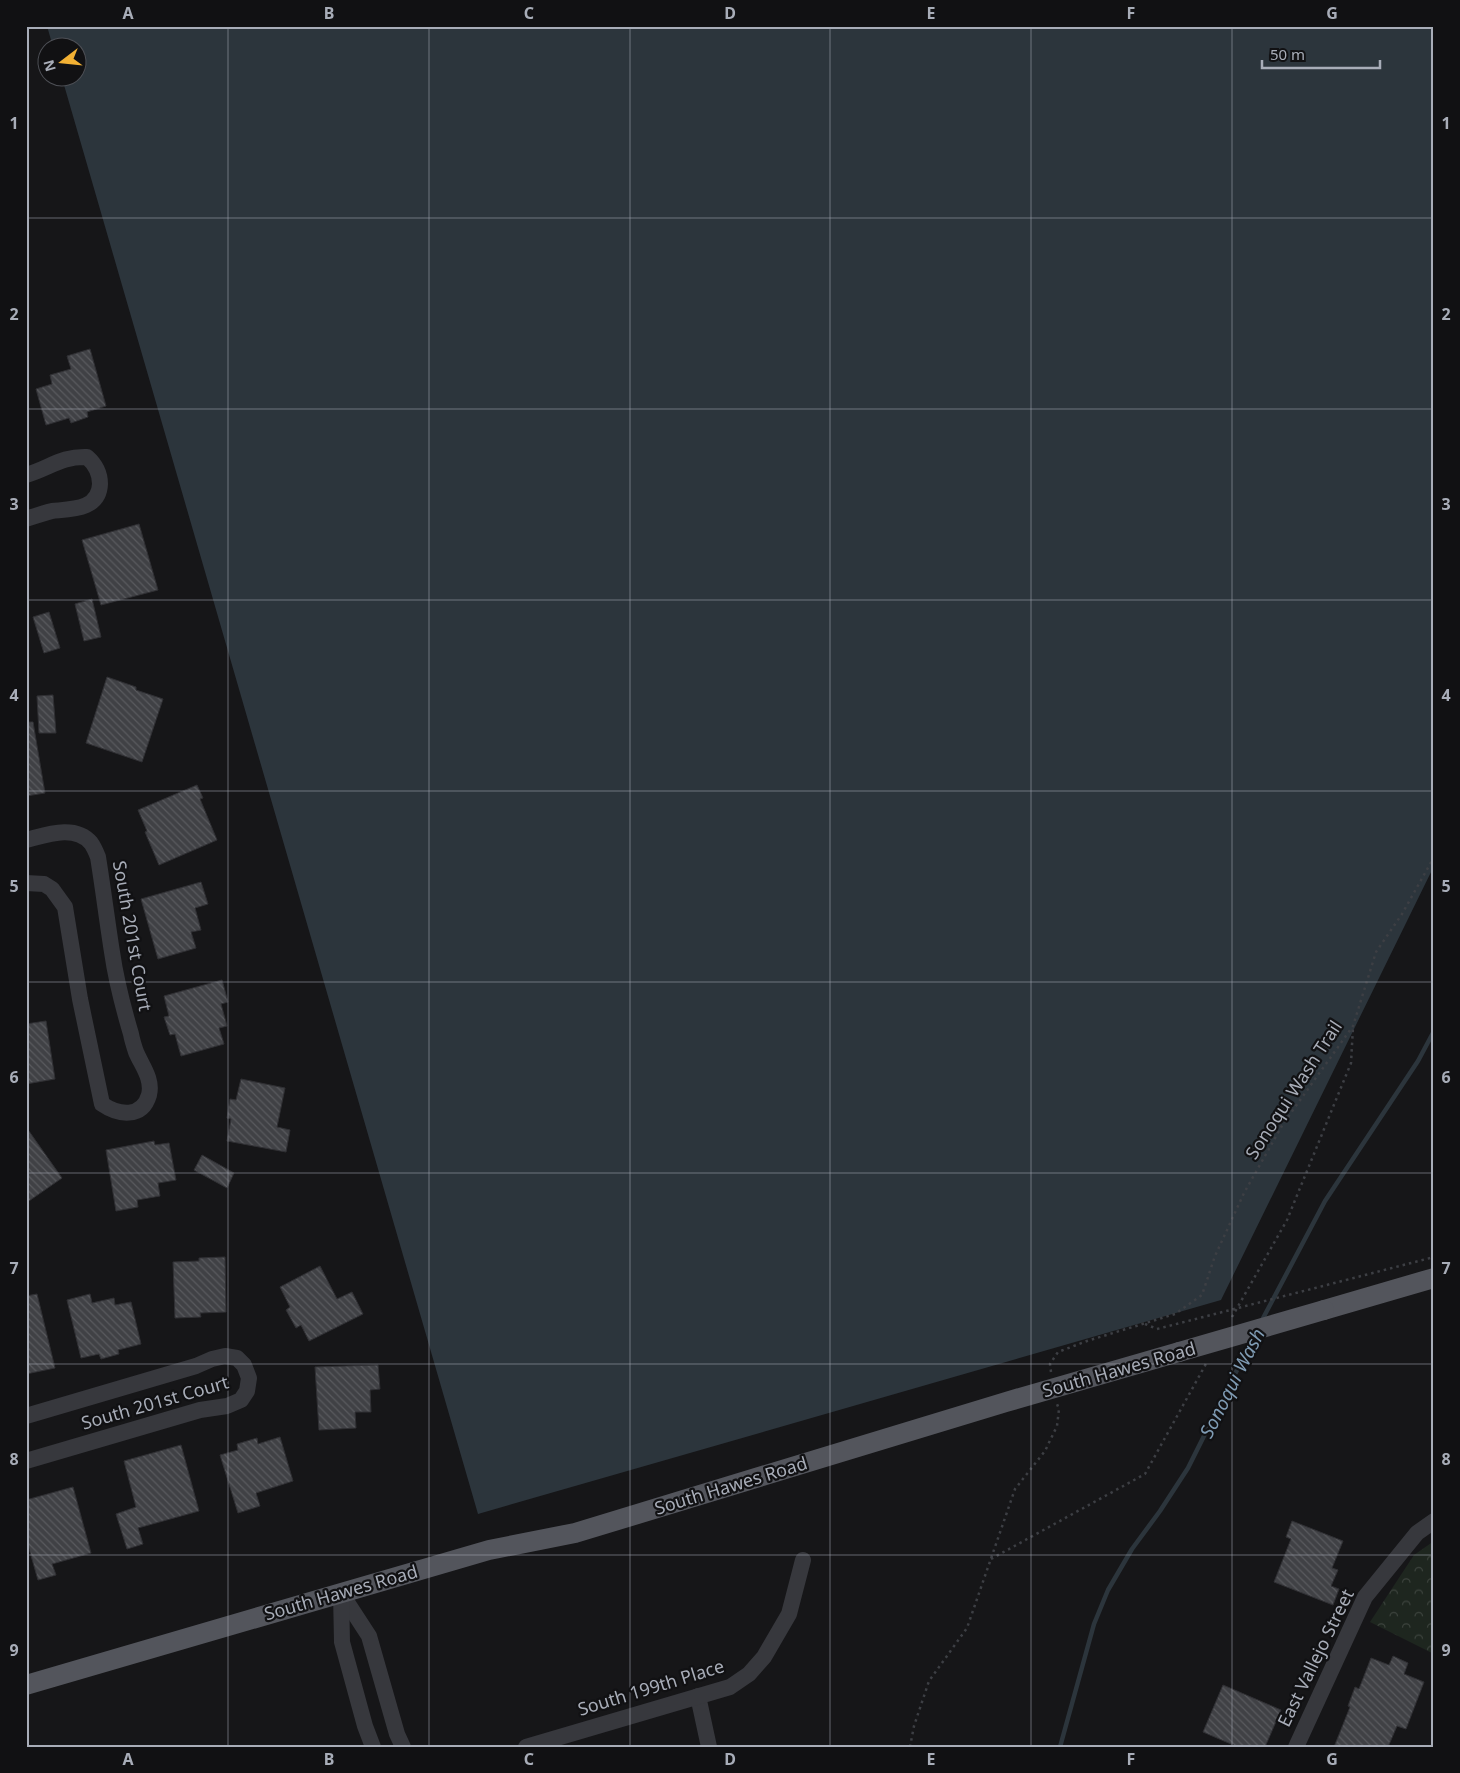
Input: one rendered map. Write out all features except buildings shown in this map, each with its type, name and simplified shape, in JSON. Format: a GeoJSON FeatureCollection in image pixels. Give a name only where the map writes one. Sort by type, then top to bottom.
{"type":"FeatureCollection","features":[{"type":"Feature","properties":{"kind":"main road","name":"South Hawes Road"},"geometry":{"type":"LineString","coordinates":[[26,1685],[489,1550],[575,1533],[1006,1402],[1053,1390],[1434,1278]]}},
{"type":"Feature","properties":{"kind":"street"},"geometry":{"type":"LineString","coordinates":[[26,475],[41,470],[61,459],[73,456],[87,457],[95,465],[100,481],[99,491],[95,500],[84,507],[50,512],[26,519]]}},
{"type":"Feature","properties":{"kind":"street","name":"South 201st Court"},"geometry":{"type":"LineString","coordinates":[[26,840],[56,833],[70,832],[82,835],[91,843],[98,857],[119,990],[135,1049],[148,1074],[150,1086],[149,1096],[144,1105],[134,1111],[123,1113],[111,1110],[102,1104],[80,999],[64,908],[52,889],[44,884],[26,883]]}},
{"type":"Feature","properties":{"kind":"street","name":"South 201st Court"},"geometry":{"type":"LineString","coordinates":[[26,1416],[225,1356],[237,1358],[244,1365],[248,1378],[247,1391],[240,1400],[227,1406],[200,1410],[26,1461]]}},
{"type":"Feature","properties":{"kind":"street","name":"East Vallejo Street"},"geometry":{"type":"LineString","coordinates":[[1296,1747],[1365,1597],[1417,1533],[1434,1521]]}},
{"type":"Feature","properties":{"kind":"street","name":"South 199th Place"},"geometry":{"type":"LineString","coordinates":[[526,1747],[730,1687],[749,1674],[764,1656],[789,1614],[803,1560]]}},
{"type":"Feature","properties":{"kind":"street"},"geometry":{"type":"LineString","coordinates":[[341,1593],[369,1636],[392,1719],[403,1747]]}},
{"type":"Feature","properties":{"kind":"street"},"geometry":{"type":"LineString","coordinates":[[341,1593],[342,1642],[365,1726],[373,1747]]}},
{"type":"Feature","properties":{"kind":"street"},"geometry":{"type":"LineString","coordinates":[[698,1696],[709,1747]]}},
{"type":"Feature","properties":{"kind":"street"},"geometry":{"type":"LineString","coordinates":[[365,1726],[392,1719]]}},
{"type":"Feature","properties":{"kind":"path","name":"Sonoqui Wash Trail"},"geometry":{"type":"LineString","coordinates":[[910,1747],[914,1726],[929,1681],[967,1628],[1015,1489],[1044,1451],[1057,1426],[1058,1409],[1053,1390],[1050,1364],[1058,1352],[1086,1341],[1175,1314],[1202,1295],[1215,1256],[1244,1193],[1283,1124],[1353,1026],[1376,952],[1402,914],[1434,857]]}},
{"type":"Feature","properties":{"kind":"path"},"geometry":{"type":"LineString","coordinates":[[1230,1321],[1290,1211],[1351,1063],[1353,1026]]}},
{"type":"Feature","properties":{"kind":"path"},"geometry":{"type":"LineString","coordinates":[[1145,1324],[1157,1330],[1434,1257]]}},
{"type":"Feature","properties":{"kind":"path"},"geometry":{"type":"LineString","coordinates":[[991,1559],[1145,1474],[1211,1355]]}},
{"type":"Feature","properties":{"kind":"green space"},"geometry":{"type":"Polygon","coordinates":[[[1434,1541],[1434,1654],[1370,1622],[1414,1555],[1434,1541]]]}},
{"type":"Feature","properties":{"kind":"shaded area"},"geometry":{"type":"Polygon","coordinates":[[[47,26],[1434,26],[1434,866],[1221,1300],[478,1514],[65,88],[88,88],[88,38],[50,38],[47,26]]]}},
{"type":"Feature","properties":{"kind":"waterway","name":"Sonoqui Wash"},"geometry":{"type":"LineString","coordinates":[[1261,1322],[1325,1201],[1418,1061],[1434,1031]]}},
{"type":"Feature","properties":{"kind":"waterway","name":"Sonoqui Wash"},"geometry":{"type":"LineString","coordinates":[[1060,1747],[1094,1624],[1108,1590],[1132,1549],[1188,1468],[1253,1338]]}}]}
